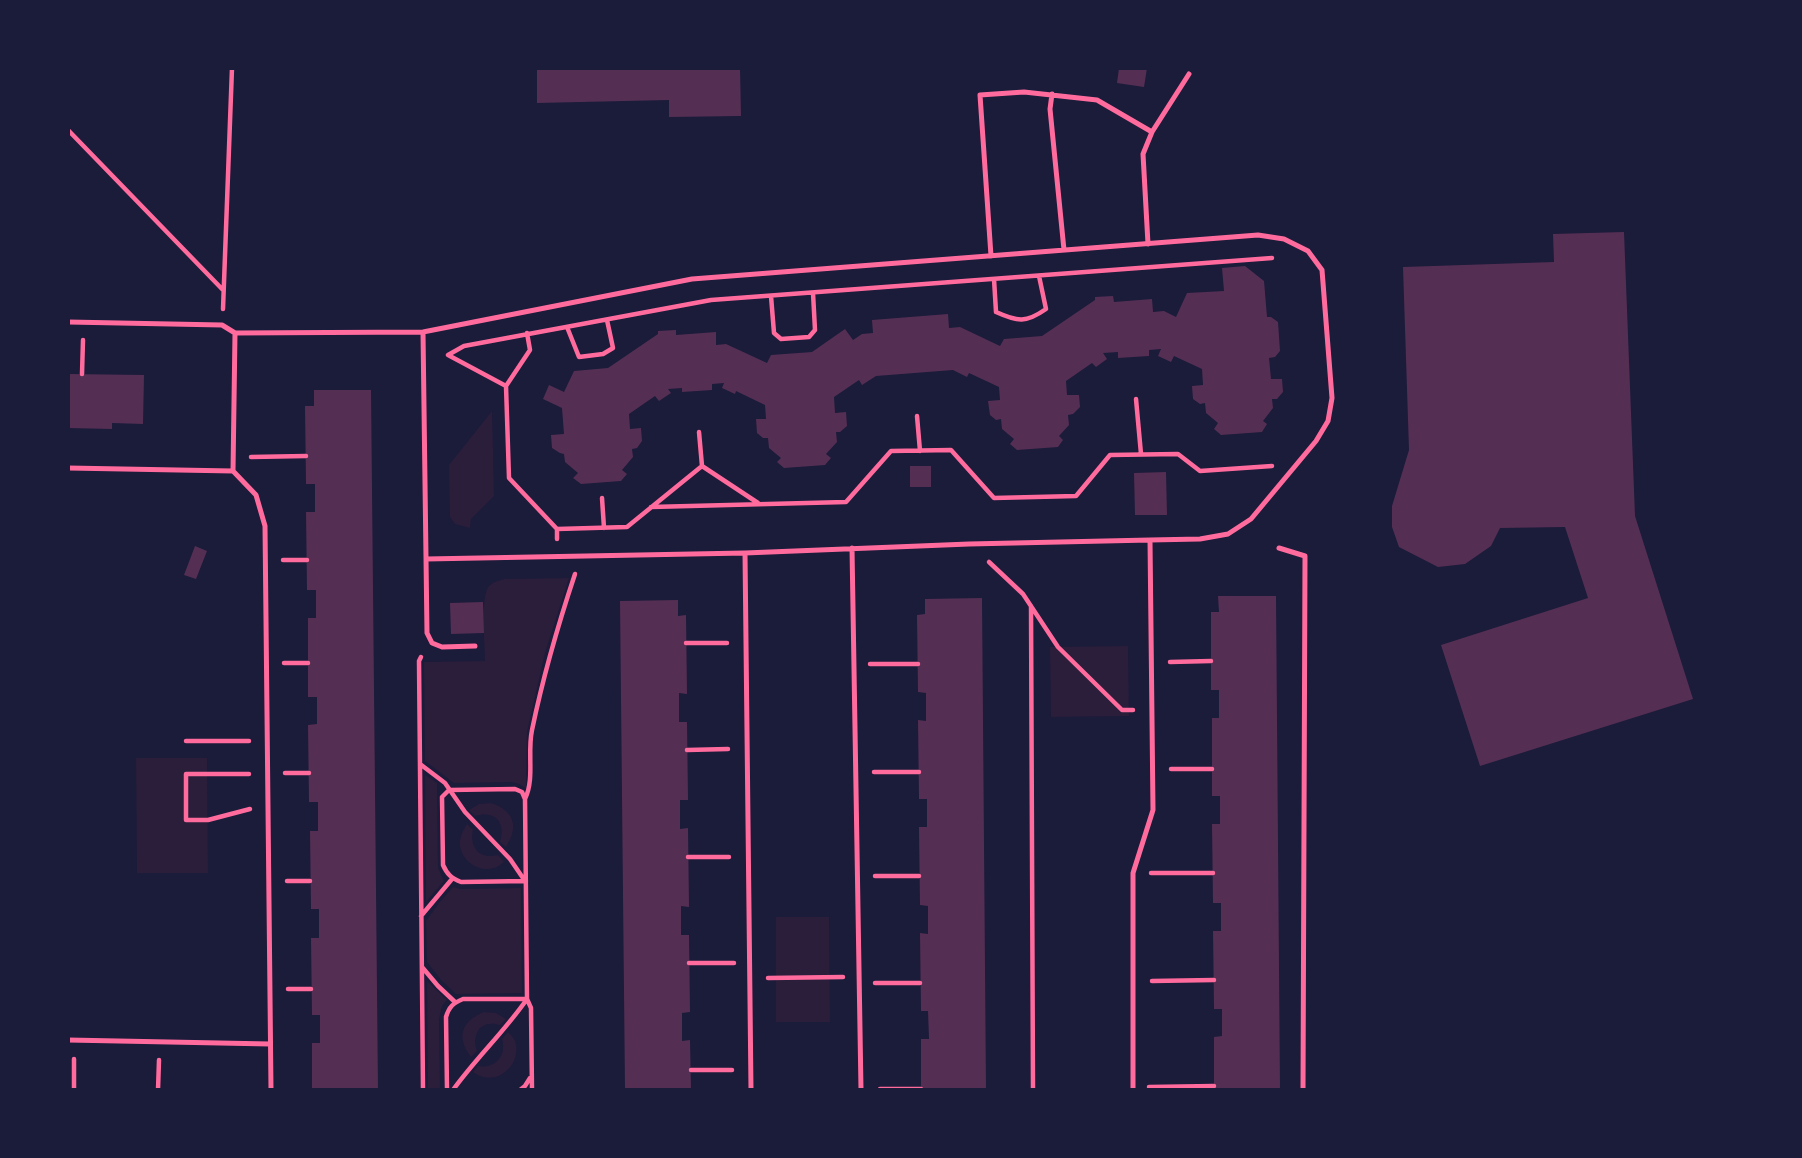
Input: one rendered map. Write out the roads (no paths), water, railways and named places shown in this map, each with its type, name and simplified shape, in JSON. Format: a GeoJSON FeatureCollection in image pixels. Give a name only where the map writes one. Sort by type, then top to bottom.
{"type":"FeatureCollection","features":[{"type":"Feature","properties":{"kind":"lane"},"geometry":{"type":"LineString","coordinates":[[1148,244],[1143,154],[1152,132],[1189,74]]}},
{"type":"Feature","properties":{"kind":"lane"},"geometry":{"type":"LineString","coordinates":[[991,256],[980,95],[1024,92],[1097,100],[1152,132]]}},
{"type":"Feature","properties":{"kind":"lane"},"geometry":{"type":"LineString","coordinates":[[1052,94],[1050,109],[1064,250]]}},
{"type":"Feature","properties":{"kind":"lane"},"geometry":{"type":"LineString","coordinates":[[68,322],[222,325],[235,333],[423,332],[692,279],[1258,235],[1284,239],[1308,251],[1322,270],[1332,398],[1328,421],[1317,441],[1251,519],[1228,534],[1200,539],[745,553],[426,559]]}},
{"type":"Feature","properties":{"kind":"lane"},"geometry":{"type":"LineString","coordinates":[[423,332],[427,633],[432,643],[442,648],[475,646]]}},
{"type":"Feature","properties":{"kind":"lane"},"geometry":{"type":"LineString","coordinates":[[235,333],[233,471],[256,495],[265,526],[271,1090]]}},
{"type":"Feature","properties":{"kind":"lane"},"geometry":{"type":"LineString","coordinates":[[68,468],[233,471]]}},
{"type":"Feature","properties":{"kind":"lane"},"geometry":{"type":"LineString","coordinates":[[1133,1088],[1133,873],[1153,810],[1150,540]]}},
{"type":"Feature","properties":{"kind":"lane"},"geometry":{"type":"LineString","coordinates":[[852,548],[861,1089]]}},
{"type":"Feature","properties":{"kind":"lane"},"geometry":{"type":"LineString","coordinates":[[1279,548],[1305,556],[1303,1090]]}},
{"type":"Feature","properties":{"kind":"lane"},"geometry":{"type":"LineString","coordinates":[[745,553],[751,1090]]}},
{"type":"Feature","properties":{"kind":"lane"},"geometry":{"type":"LineString","coordinates":[[71,1040],[270,1044]]}}]}
